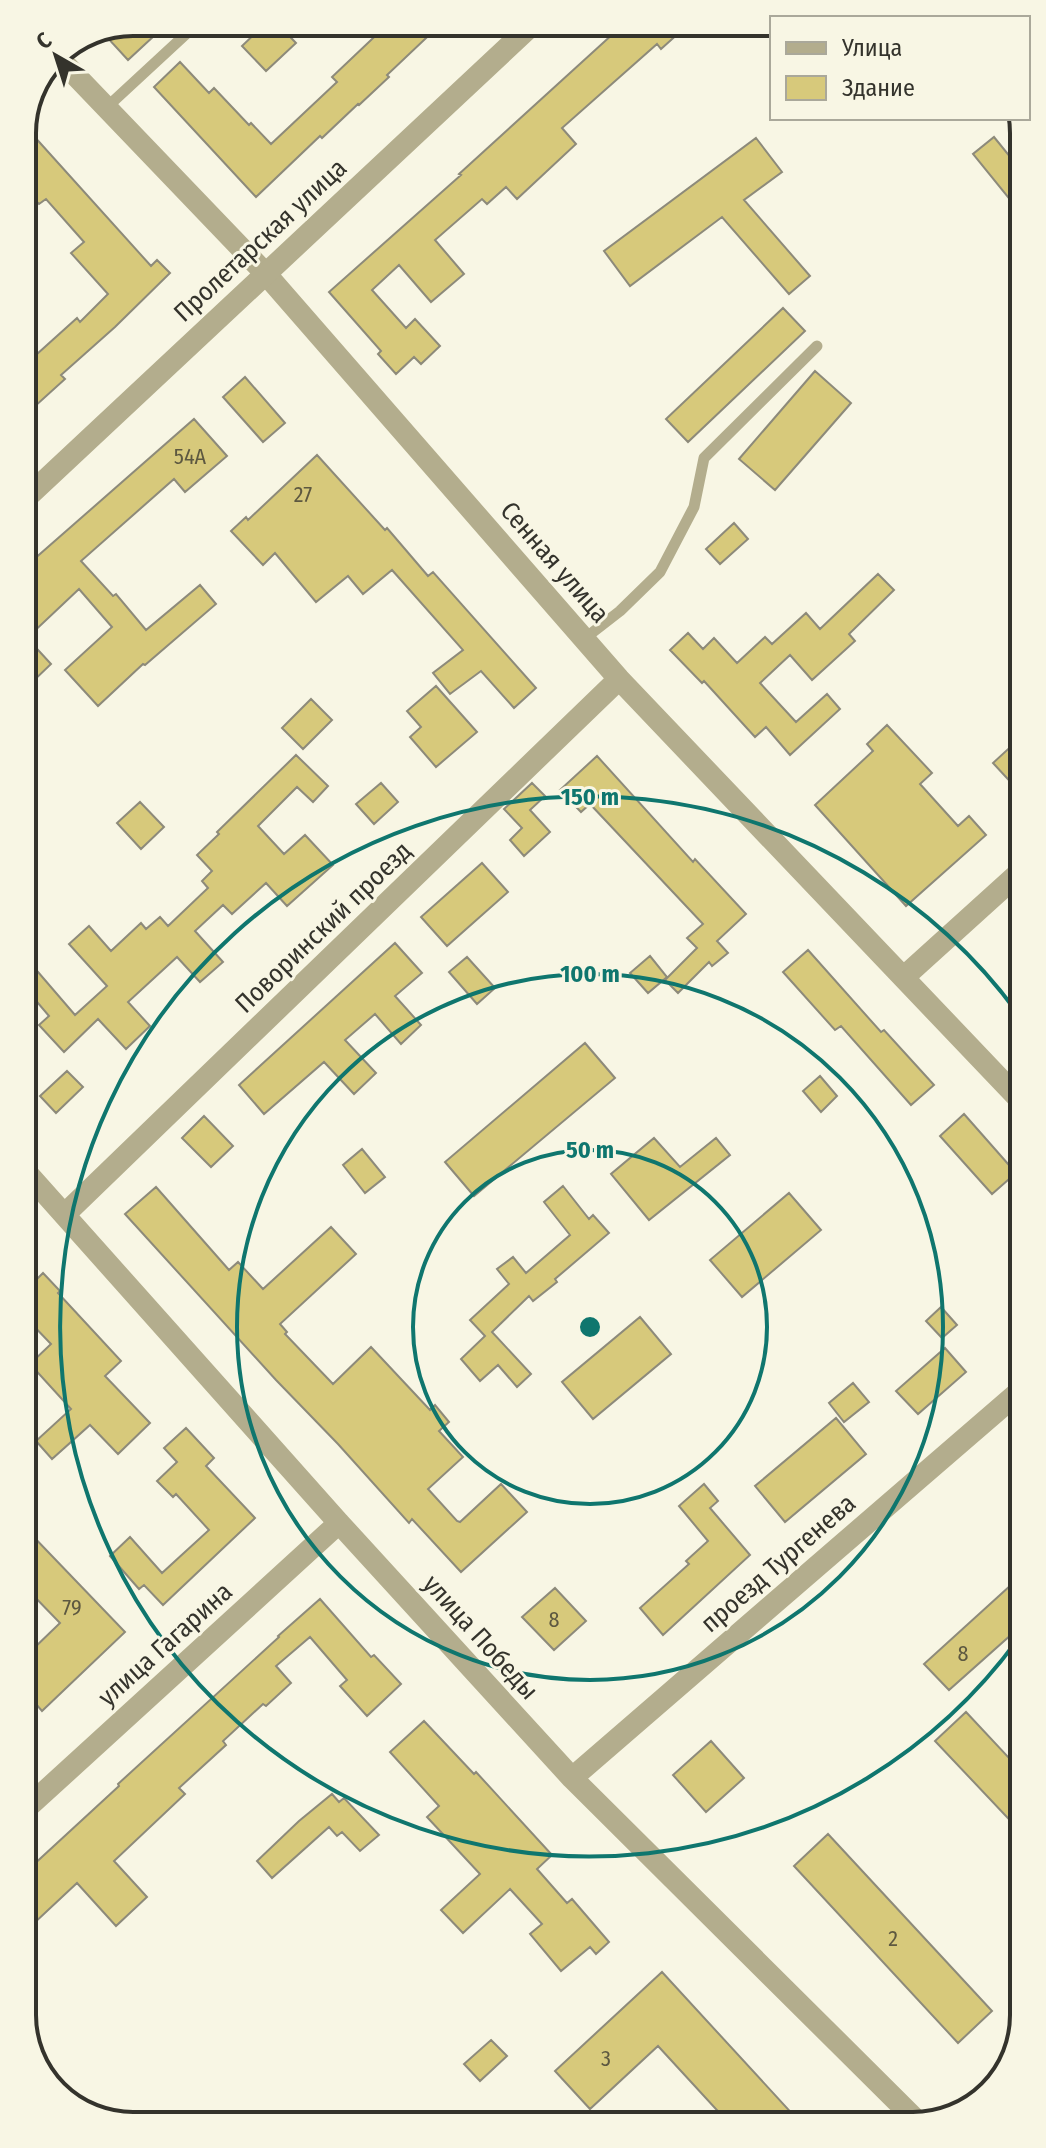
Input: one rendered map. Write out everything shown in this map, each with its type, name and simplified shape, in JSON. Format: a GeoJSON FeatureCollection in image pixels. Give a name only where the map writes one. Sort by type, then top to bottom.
{"type":"FeatureCollection","features":[{"type":"Feature","properties":{"kind":"street","name":"Пролетарская улица"},"geometry":{"type":"LineString","coordinates":[[36,489],[520,36]]}},
{"type":"Feature","properties":{"kind":"street","name":"Сенная улица"},"geometry":{"type":"LineString","coordinates":[[65,64],[265,273],[619,679],[1010,1089]]}},
{"type":"Feature","properties":{"kind":"street","name":"Поворинский проезд"},"geometry":{"type":"LineString","coordinates":[[65,1214],[619,679]]}},
{"type":"Feature","properties":{"kind":"street"},"geometry":{"type":"LineString","coordinates":[[904,977],[1010,881]]}},
{"type":"Feature","properties":{"kind":"street","name":"улица Победы"},"geometry":{"type":"LineString","coordinates":[[36,1183],[339,1523],[572,1778],[908,2112]]}},
{"type":"Feature","properties":{"kind":"street","name":"проезд Тургенева"},"geometry":{"type":"LineString","coordinates":[[572,1778],[1010,1400]]}},
{"type":"Feature","properties":{"kind":"street","name":"улица Гагарина"},"geometry":{"type":"LineString","coordinates":[[36,1800],[339,1523]]}},
{"type":"Feature","properties":{"kind":"lane"},"geometry":{"type":"LineString","coordinates":[[106,108],[184,36]]}},
{"type":"Feature","properties":{"kind":"lane"},"geometry":{"type":"LineString","coordinates":[[584,639],[620,611],[660,572],[694,507],[704,458],[817,346]]}},
{"type":"Feature","properties":{"kind":"building"},"geometry":{"type":"Polygon","coordinates":[[[154,36],[128,60],[109,40],[154,36]]]}},
{"type":"Feature","properties":{"kind":"building"},"geometry":{"type":"Polygon","coordinates":[[[252,36],[289,36],[296,43],[266,71],[242,46],[252,36]]]}},
{"type":"Feature","properties":{"kind":"building"},"geometry":{"type":"Polygon","coordinates":[[[375,36],[428,36],[387,75],[389,77],[322,138],[320,136],[256,197],[154,87],[180,62],[209,93],[214,88],[271,144],[337,82],[332,77],[375,36]]]}},
{"type":"Feature","properties":{"kind":"building"},"geometry":{"type":"Polygon","coordinates":[[[611,36],[675,36],[661,49],[657,44],[562,128],[576,144],[517,199],[506,187],[487,204],[482,199],[435,240],[464,274],[431,302],[399,265],[372,290],[406,328],[415,319],[440,346],[421,364],[414,357],[396,374],[378,354],[381,351],[329,292],[611,36]]]}},
{"type":"Feature","properties":{"kind":"building"},"geometry":{"type":"Polygon","coordinates":[[[994,137],[1010,157],[1010,200],[973,154],[994,137]]]}},
{"type":"Feature","properties":{"kind":"building"},"geometry":{"type":"Polygon","coordinates":[[[36,138],[151,266],[157,260],[170,273],[61,375],[65,379],[36,405],[36,353],[77,318],[80,322],[108,294],[71,253],[84,242],[46,199],[39,204],[36,201],[36,138]]]}},
{"type":"Feature","properties":{"kind":"building"},"geometry":{"type":"Polygon","coordinates":[[[756,138],[782,172],[744,200],[810,276],[789,294],[722,217],[630,286],[604,251],[756,138]]]}},
{"type":"Feature","properties":{"kind":"building"},"geometry":{"type":"Polygon","coordinates":[[[783,308],[805,331],[688,442],[666,419],[783,308]]]}},
{"type":"Feature","properties":{"kind":"building"},"geometry":{"type":"Polygon","coordinates":[[[815,371],[851,403],[775,490],[739,459],[815,371]]]}},
{"type":"Feature","properties":{"kind":"building"},"geometry":{"type":"Polygon","coordinates":[[[245,377],[285,423],[263,442],[223,397],[245,377]]]}},
{"type":"Feature","properties":{"kind":"building"},"geometry":{"type":"Polygon","coordinates":[[[194,419],[227,456],[185,492],[174,479],[81,561],[113,596],[116,594],[146,630],[200,585],[216,604],[98,706],[65,670],[112,627],[79,589],[36,630],[36,557],[194,419]]]}},
{"type":"Feature","properties":{"kind":"building"},"geometry":{"type":"Polygon","coordinates":[[[317,455],[428,576],[433,572],[536,688],[514,708],[481,671],[450,694],[433,673],[463,650],[392,570],[363,594],[348,576],[316,602],[275,553],[263,565],[231,531],[246,517],[248,520],[317,455]]]}},
{"type":"Feature","properties":{"kind":"building"},"geometry":{"type":"Polygon","coordinates":[[[734,523],[748,539],[720,564],[706,549],[734,523]]]}},
{"type":"Feature","properties":{"kind":"building"},"geometry":{"type":"Polygon","coordinates":[[[878,574],[894,590],[849,634],[855,641],[812,680],[790,655],[760,683],[796,722],[827,694],[840,709],[790,755],[766,727],[755,737],[704,681],[702,683],[670,650],[688,633],[703,649],[714,638],[737,663],[765,637],[772,644],[806,613],[820,629],[878,574]]]}},
{"type":"Feature","properties":{"kind":"building"},"geometry":{"type":"Polygon","coordinates":[[[36,648],[51,664],[36,678],[36,648]]]}},
{"type":"Feature","properties":{"kind":"building"},"geometry":{"type":"Polygon","coordinates":[[[436,686],[477,732],[436,767],[410,737],[421,727],[407,711],[436,686]]]}},
{"type":"Feature","properties":{"kind":"building"},"geometry":{"type":"Polygon","coordinates":[[[311,699],[332,720],[303,749],[282,728],[311,699]]]}},
{"type":"Feature","properties":{"kind":"building"},"geometry":{"type":"Polygon","coordinates":[[[887,725],[932,773],[920,784],[958,826],[969,816],[986,835],[906,906],[815,805],[873,751],[867,744],[887,725]]]}},
{"type":"Feature","properties":{"kind":"building"},"geometry":{"type":"Polygon","coordinates":[[[1010,747],[1010,781],[993,763],[1010,747]]]}},
{"type":"Feature","properties":{"kind":"building"},"geometry":{"type":"Polygon","coordinates":[[[296,755],[328,786],[313,802],[297,787],[258,826],[284,854],[305,835],[333,865],[287,906],[266,883],[232,914],[223,905],[195,931],[223,962],[200,982],[177,957],[128,1002],[150,1026],[126,1049],[98,1019],[64,1052],[39,1025],[49,1016],[36,1001],[36,970],[75,1015],[107,986],[69,944],[89,926],[111,951],[141,923],[146,929],[160,917],[168,926],[208,888],[202,881],[212,871],[197,855],[219,834],[217,832],[296,755]]]}},
{"type":"Feature","properties":{"kind":"building"},"geometry":{"type":"Polygon","coordinates":[[[597,756],[693,862],[695,859],[746,914],[717,941],[728,953],[712,966],[709,962],[678,993],[665,980],[697,948],[687,938],[703,924],[590,804],[581,812],[560,790],[597,756]]]}},
{"type":"Feature","properties":{"kind":"building"},"geometry":{"type":"Polygon","coordinates":[[[381,783],[398,802],[374,824],[356,804],[381,783]]]}},
{"type":"Feature","properties":{"kind":"building"},"geometry":{"type":"Polygon","coordinates":[[[532,783],[545,796],[530,810],[550,832],[524,856],[510,840],[522,828],[504,809],[532,783]]]}},
{"type":"Feature","properties":{"kind":"building"},"geometry":{"type":"Polygon","coordinates":[[[140,802],[164,827],[141,849],[117,823],[140,802]]]}},
{"type":"Feature","properties":{"kind":"building"},"geometry":{"type":"Polygon","coordinates":[[[482,863],[508,892],[447,946],[421,917],[482,863]]]}},
{"type":"Feature","properties":{"kind":"building"},"geometry":{"type":"Polygon","coordinates":[[[395,943],[422,973],[395,996],[421,1025],[401,1044],[375,1014],[345,1040],[376,1073],[354,1094],[324,1062],[264,1114],[239,1085],[395,943]]]}},
{"type":"Feature","properties":{"kind":"building"},"geometry":{"type":"Polygon","coordinates":[[[808,950],[881,1032],[884,1030],[934,1085],[911,1105],[841,1026],[835,1030],[783,972],[808,950]]]}},
{"type":"Feature","properties":{"kind":"building"},"geometry":{"type":"Polygon","coordinates":[[[650,956],[667,977],[648,993],[630,973],[650,956]]]}},
{"type":"Feature","properties":{"kind":"building"},"geometry":{"type":"Polygon","coordinates":[[[467,957],[495,988],[477,1004],[449,972],[467,957]]]}},
{"type":"Feature","properties":{"kind":"building"},"geometry":{"type":"Polygon","coordinates":[[[585,1043],[615,1078],[474,1196],[445,1162],[585,1043]]]}},
{"type":"Feature","properties":{"kind":"building"},"geometry":{"type":"Polygon","coordinates":[[[67,1071],[83,1087],[56,1113],[40,1096],[67,1071]]]}},
{"type":"Feature","properties":{"kind":"building"},"geometry":{"type":"Polygon","coordinates":[[[820,1076],[837,1096],[821,1112],[803,1091],[820,1076]]]}},
{"type":"Feature","properties":{"kind":"building"},"geometry":{"type":"Polygon","coordinates":[[[964,1114],[1010,1166],[1010,1178],[992,1194],[940,1136],[964,1114]]]}},
{"type":"Feature","properties":{"kind":"building"},"geometry":{"type":"Polygon","coordinates":[[[204,1116],[233,1146],[211,1167],[182,1138],[204,1116]]]}},
{"type":"Feature","properties":{"kind":"building"},"geometry":{"type":"Polygon","coordinates":[[[654,1138],[680,1167],[716,1138],[730,1155],[649,1220],[611,1174],[654,1138]]]}},
{"type":"Feature","properties":{"kind":"building"},"geometry":{"type":"Polygon","coordinates":[[[362,1149],[385,1177],[365,1193],[343,1165],[362,1149]]]}},
{"type":"Feature","properties":{"kind":"building"},"geometry":{"type":"Polygon","coordinates":[[[563,1186],[589,1219],[593,1215],[609,1233],[555,1279],[557,1282],[533,1301],[529,1296],[492,1332],[531,1374],[517,1387],[498,1365],[480,1381],[461,1359],[485,1336],[470,1320],[509,1284],[497,1269],[513,1257],[526,1273],[570,1235],[544,1202],[563,1186]]]}},
{"type":"Feature","properties":{"kind":"building"},"geometry":{"type":"Polygon","coordinates":[[[156,1187],[229,1270],[238,1262],[263,1289],[331,1227],[356,1254],[280,1324],[287,1332],[285,1334],[333,1384],[371,1347],[430,1410],[435,1405],[449,1422],[439,1431],[463,1457],[428,1489],[457,1521],[460,1522],[501,1484],[527,1512],[461,1572],[412,1519],[409,1523],[125,1214],[156,1187]]]}},
{"type":"Feature","properties":{"kind":"building"},"geometry":{"type":"Polygon","coordinates":[[[789,1193],[821,1230],[742,1297],[710,1260],[789,1193]]]}},
{"type":"Feature","properties":{"kind":"building"},"geometry":{"type":"Polygon","coordinates":[[[43,1273],[121,1361],[105,1376],[150,1423],[118,1454],[90,1425],[52,1459],[36,1441],[71,1409],[36,1371],[36,1358],[51,1344],[36,1328],[36,1280],[43,1273]]]}},
{"type":"Feature","properties":{"kind":"building"},"geometry":{"type":"Polygon","coordinates":[[[941,1307],[957,1325],[942,1338],[926,1321],[941,1307]]]}},
{"type":"Feature","properties":{"kind":"building"},"geometry":{"type":"Polygon","coordinates":[[[640,1317],[671,1354],[593,1419],[562,1382],[640,1317]]]}},
{"type":"Feature","properties":{"kind":"building"},"geometry":{"type":"Polygon","coordinates":[[[945,1348],[966,1372],[918,1414],[896,1391],[945,1348]]]}},
{"type":"Feature","properties":{"kind":"building"},"geometry":{"type":"Polygon","coordinates":[[[853,1383],[869,1402],[844,1422],[829,1403],[853,1383]]]}},
{"type":"Feature","properties":{"kind":"building"},"geometry":{"type":"Polygon","coordinates":[[[836,1418],[866,1454],[785,1522],[755,1486],[836,1418]]]}},
{"type":"Feature","properties":{"kind":"building"},"geometry":{"type":"Polygon","coordinates":[[[186,1428],[214,1458],[206,1466],[255,1518],[163,1605],[144,1585],[139,1589],[110,1556],[130,1537],[162,1573],[209,1530],[176,1494],[173,1497],[157,1481],[177,1462],[164,1448],[186,1428]]]}},
{"type":"Feature","properties":{"kind":"building"},"geometry":{"type":"Polygon","coordinates":[[[704,1484],[718,1501],[710,1508],[750,1555],[663,1635],[640,1608],[689,1564],[686,1561],[708,1541],[679,1506],[704,1484]]]}},
{"type":"Feature","properties":{"kind":"building"},"geometry":{"type":"Polygon","coordinates":[[[36,1539],[125,1632],[42,1711],[36,1704],[36,1646],[60,1623],[36,1598],[36,1539]]]}},
{"type":"Feature","properties":{"kind":"building"},"geometry":{"type":"Polygon","coordinates":[[[1010,1586],[1010,1636],[949,1690],[924,1664],[1010,1586]]]}},
{"type":"Feature","properties":{"kind":"building"},"geometry":{"type":"Polygon","coordinates":[[[555,1588],[586,1621],[554,1650],[522,1617],[555,1588]]]}},
{"type":"Feature","properties":{"kind":"building"},"geometry":{"type":"Polygon","coordinates":[[[320,1599],[371,1657],[374,1655],[401,1684],[367,1716],[340,1686],[347,1680],[310,1637],[276,1666],[291,1683],[223,1741],[226,1745],[179,1788],[185,1794],[114,1861],[147,1897],[116,1926],[77,1883],[36,1921],[36,1862],[320,1599]]]}},
{"type":"Feature","properties":{"kind":"building"},"geometry":{"type":"Polygon","coordinates":[[[966,1712],[1010,1759],[1010,1820],[935,1741],[966,1712]]]}},
{"type":"Feature","properties":{"kind":"building"},"geometry":{"type":"Polygon","coordinates":[[[424,1721],[552,1855],[537,1869],[567,1903],[572,1899],[609,1942],[596,1954],[590,1947],[561,1971],[530,1934],[542,1924],[510,1889],[463,1933],[441,1910],[480,1874],[427,1817],[439,1806],[390,1752],[424,1721]]]}},
{"type":"Feature","properties":{"kind":"building"},"geometry":{"type":"Polygon","coordinates":[[[711,1741],[744,1778],[706,1812],[673,1775],[711,1741]]]}},
{"type":"Feature","properties":{"kind":"building"},"geometry":{"type":"Polygon","coordinates":[[[332,1794],[339,1802],[344,1798],[379,1835],[360,1851],[342,1832],[337,1836],[329,1827],[272,1878],[257,1861],[332,1794]]]}},
{"type":"Feature","properties":{"kind":"building"},"geometry":{"type":"Polygon","coordinates":[[[828,1834],[992,2011],[958,2043],[794,1866],[828,1834]]]}},
{"type":"Feature","properties":{"kind":"building"},"geometry":{"type":"Polygon","coordinates":[[[662,1972],[791,2112],[719,2112],[658,2046],[590,2109],[555,2071],[662,1972]]]}},
{"type":"Feature","properties":{"kind":"building"},"geometry":{"type":"Polygon","coordinates":[[[491,2040],[507,2056],[480,2081],[464,2064],[491,2040]]]}}]}
